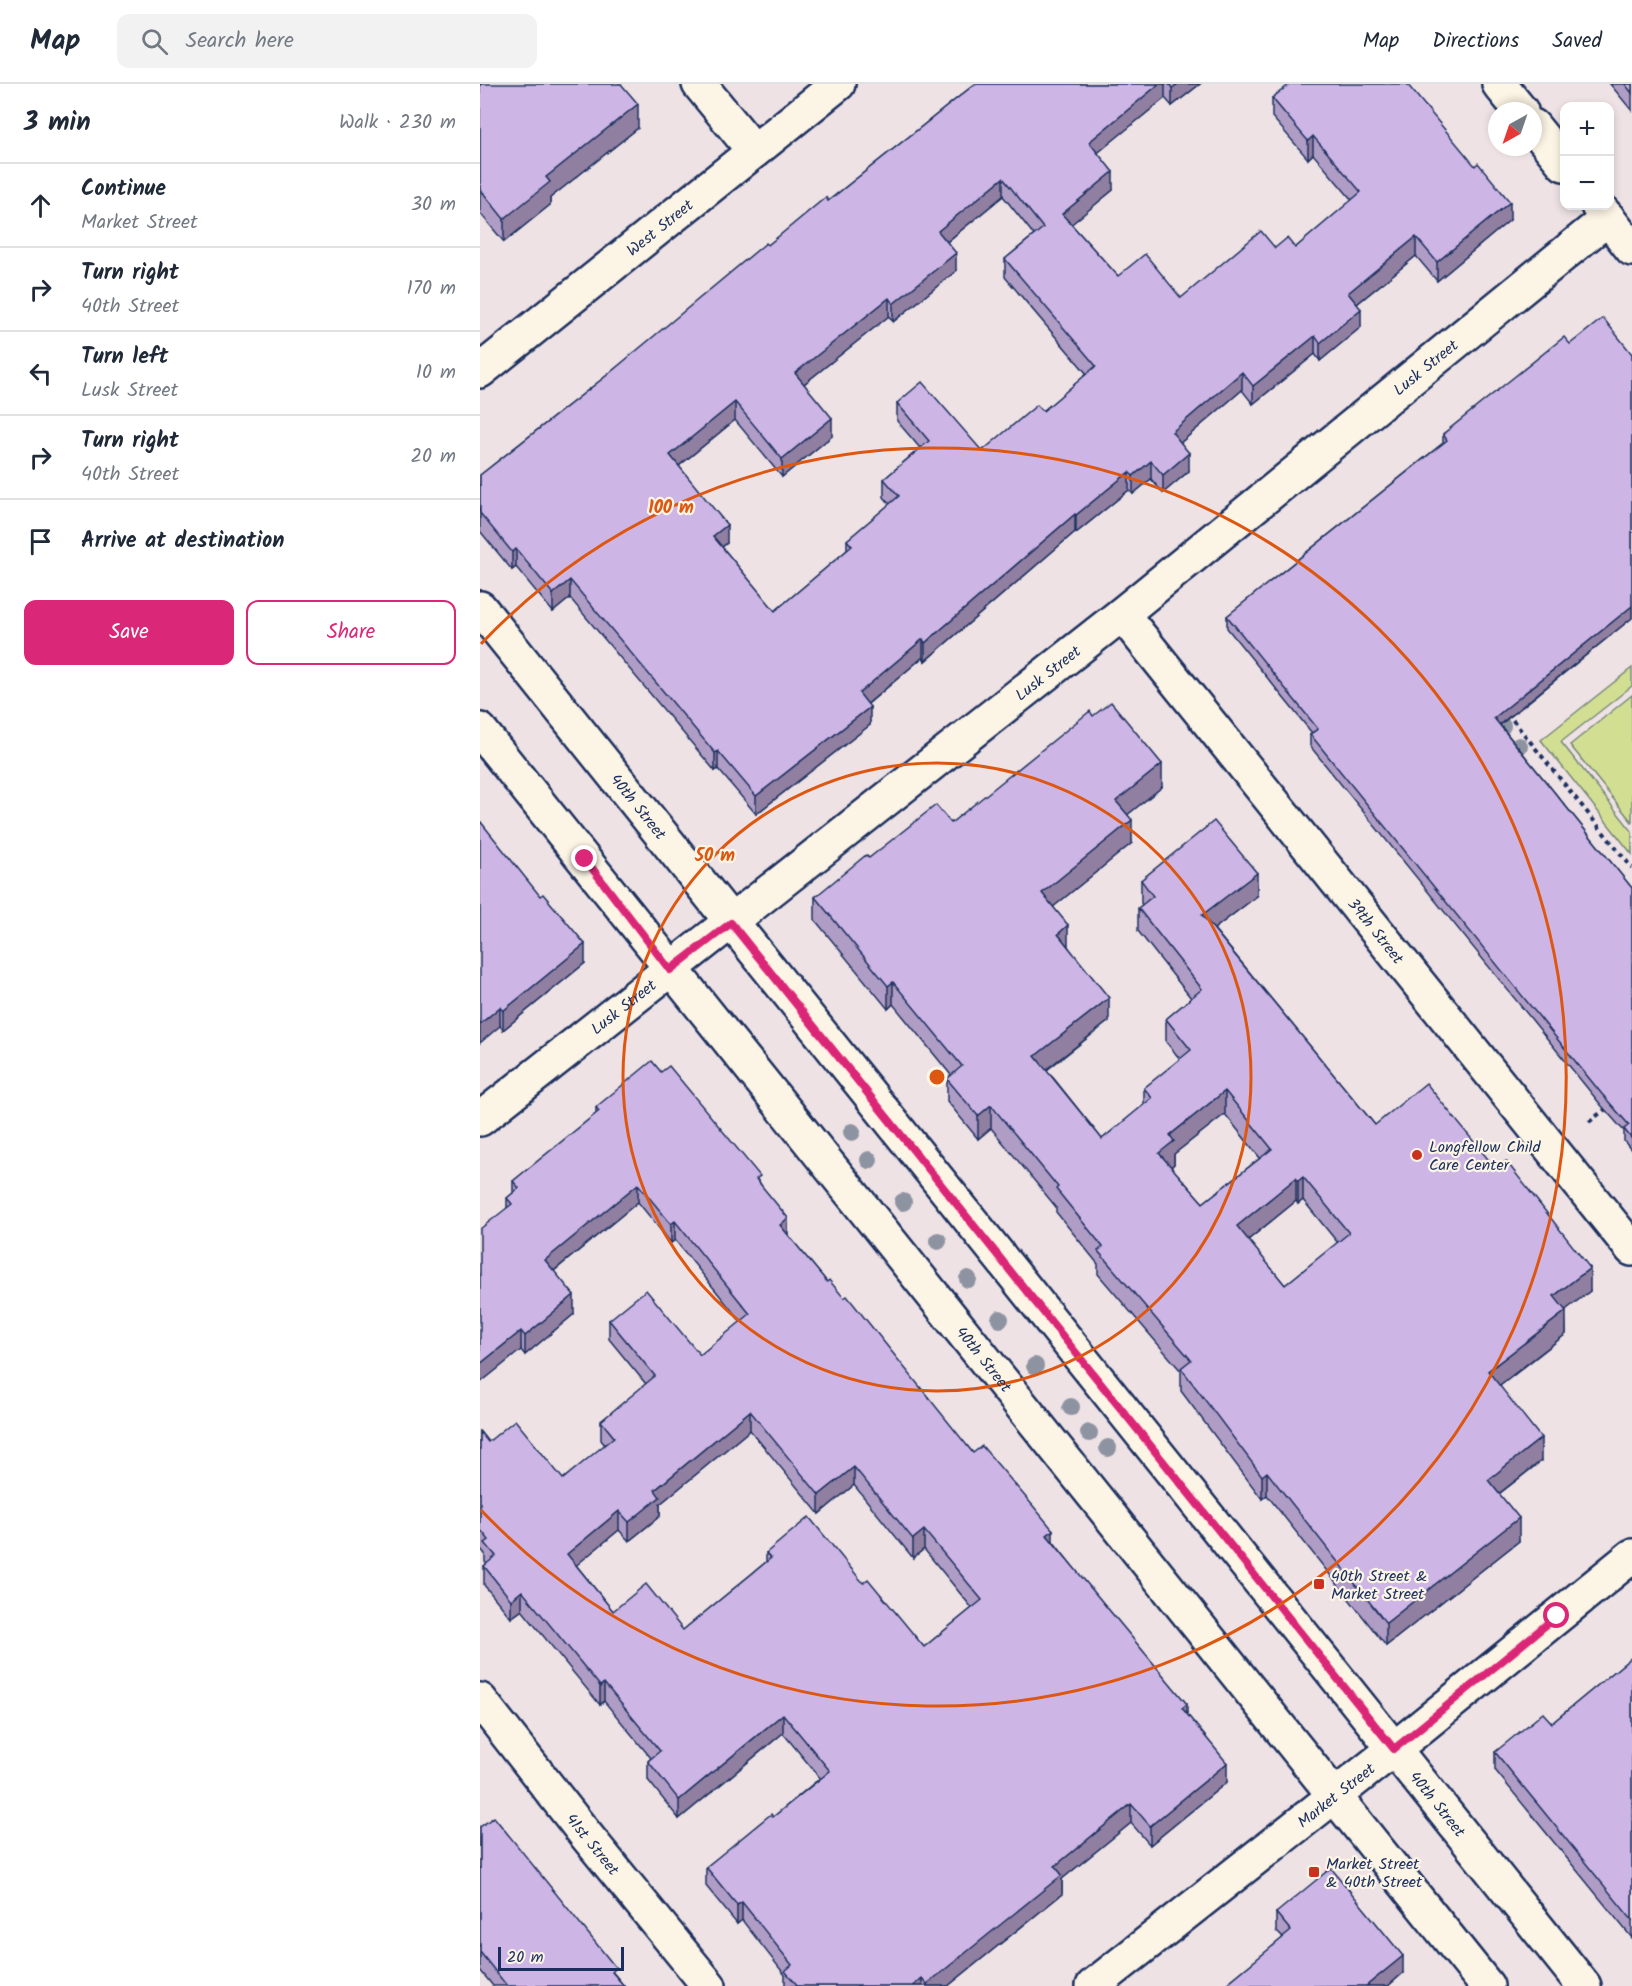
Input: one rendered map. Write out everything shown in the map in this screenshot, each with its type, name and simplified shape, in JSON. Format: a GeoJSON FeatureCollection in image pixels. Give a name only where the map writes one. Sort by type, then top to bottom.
{"type":"FeatureCollection","features":[{"type":"Feature","properties":{"kind":"street"},"geometry":{"type":"LineString","coordinates":[[699,84],[754,152]]}},
{"type":"Feature","properties":{"kind":"street","name":"West Street"},"geometry":{"type":"LineString","coordinates":[[480,371],[838,84]]}},
{"type":"Feature","properties":{"kind":"street"},"geometry":{"type":"LineString","coordinates":[[1499,84],[1514,102]]}},
{"type":"Feature","properties":{"kind":"street"},"geometry":{"type":"LineString","coordinates":[[1542,137],[1560,159]]}},
{"type":"Feature","properties":{"kind":"street"},"geometry":{"type":"LineString","coordinates":[[1603,212],[1632,249]]}},
{"type":"Feature","properties":{"kind":"street","name":"Lusk Street"},"geometry":{"type":"LineString","coordinates":[[480,1119],[1122,614],[1603,212]]}},
{"type":"Feature","properties":{"kind":"street","name":"40th Street"},"geometry":{"type":"LineString","coordinates":[[480,608],[1584,1986]]}},
{"type":"Feature","properties":{"kind":"street","name":"39th Street"},"geometry":{"type":"LineString","coordinates":[[1122,614],[1632,1249]]}},
{"type":"Feature","properties":{"kind":"street","name":"40th Street"},"geometry":{"type":"LineString","coordinates":[[480,730],[585,859],[670,970],[1487,1986]]}},
{"type":"Feature","properties":{"kind":"street","name":"Market Street"},"geometry":{"type":"LineString","coordinates":[[1093,1986],[1394,1749],[1632,1556]]}},
{"type":"Feature","properties":{"kind":"street","name":"41st Street"},"geometry":{"type":"LineString","coordinates":[[480,1700],[709,1986]]}},
{"type":"Feature","properties":{"kind":"path"},"geometry":{"type":"LineString","coordinates":[[1503,708],[1632,868]]}},
{"type":"Feature","properties":{"kind":"path"},"geometry":{"type":"LineString","coordinates":[[1589,1122],[1614,1102]]}},
{"type":"Feature","properties":{"kind":"green space"},"geometry":{"type":"Polygon","coordinates":[[[1632,668],[1632,686],[1561,742],[1632,831],[1632,854],[1541,740],[1632,668]]]}},
{"type":"Feature","properties":{"kind":"green space"},"geometry":{"type":"Polygon","coordinates":[[[1632,695],[1632,822],[1570,745],[1632,695]]]}},
{"type":"Feature","properties":{"kind":"building"},"geometry":{"type":"Polygon","coordinates":[[[480,84],[621,84],[638,104],[546,177],[550,182],[504,219],[480,189],[480,84]]]}},
{"type":"Feature","properties":{"kind":"building"},"geometry":{"type":"Polygon","coordinates":[[[975,84],[1159,84],[1089,142],[1113,172],[1062,214],[1118,276],[1145,254],[1181,298],[1261,231],[1275,248],[1287,238],[1295,248],[1361,192],[1313,136],[1308,141],[1272,98],[1290,84],[1407,84],[1475,166],[1478,163],[1510,202],[1437,262],[1416,237],[1348,293],[1361,309],[1320,343],[1315,336],[1253,386],[1242,372],[1172,432],[1189,453],[1163,475],[1151,461],[1133,476],[1129,472],[1075,514],[925,643],[923,639],[859,693],[870,707],[756,796],[718,751],[715,753],[570,580],[553,594],[516,549],[512,552],[480,513],[480,475],[606,376],[766,243],[768,245],[826,197],[828,201],[975,84]],[[1003,178],[938,231],[956,253],[893,304],[889,298],[795,373],[832,418],[782,459],[735,402],[670,455],[727,525],[713,536],[775,611],[852,546],[847,540],[899,496],[884,479],[929,441],[897,403],[922,382],[982,451],[1037,405],[1043,411],[1096,366],[1005,259],[1043,228],[1003,178]]]}},
{"type":"Feature","properties":{"kind":"building"},"geometry":{"type":"Polygon","coordinates":[[[1625,84],[1632,84],[1632,93],[1625,84]]]}},
{"type":"Feature","properties":{"kind":"building"},"geometry":{"type":"Polygon","coordinates":[[[1603,318],[1632,354],[1632,606],[1494,718],[1632,888],[1632,1139],[1624,1129],[1629,1125],[1310,734],[1318,729],[1227,616],[1447,440],[1443,434],[1564,337],[1570,344],[1603,318]]]}},
{"type":"Feature","properties":{"kind":"building"},"geometry":{"type":"Polygon","coordinates":[[[1111,702],[1162,764],[1116,801],[1132,820],[1042,893],[1068,925],[1058,934],[1109,998],[1035,1056],[1102,1139],[1152,1098],[1144,1088],[1191,1050],[1166,1019],[1202,989],[1138,908],[1153,896],[1141,880],[1214,821],[1257,873],[1202,915],[1375,1125],[1426,1083],[1496,1169],[1506,1161],[1590,1268],[1554,1296],[1566,1311],[1488,1371],[1541,1438],[1488,1480],[1519,1518],[1386,1623],[1267,1472],[1262,1476],[1181,1368],[1191,1360],[1098,1251],[1103,1247],[1056,1189],[1058,1187],[991,1105],[978,1116],[947,1079],[962,1066],[893,982],[888,986],[815,897],[866,855],[869,858],[936,805],[951,823],[1090,711],[1093,716],[1111,702]],[[1225,1091],[1170,1135],[1174,1141],[1159,1153],[1203,1203],[1272,1149],[1225,1091]],[[1303,1177],[1298,1181],[1296,1178],[1237,1226],[1285,1285],[1349,1233],[1303,1177]]]}},
{"type":"Feature","properties":{"kind":"building"},"geometry":{"type":"Polygon","coordinates":[[[480,821],[540,896],[543,894],[585,944],[503,1011],[500,1007],[480,1024],[480,821]]]}},
{"type":"Feature","properties":{"kind":"building"},"geometry":{"type":"Polygon","coordinates":[[[652,1061],[661,1072],[669,1066],[760,1176],[756,1179],[788,1218],[780,1225],[827,1282],[829,1280],[844,1298],[847,1296],[973,1453],[982,1446],[1034,1507],[1053,1530],[1047,1535],[1187,1704],[1182,1708],[1227,1763],[1150,1826],[1131,1804],[1055,1866],[1062,1875],[927,1984],[922,1978],[913,1986],[798,1986],[785,1971],[792,1965],[742,1902],[737,1905],[706,1867],[771,1814],[773,1817],[830,1771],[783,1714],[679,1800],[648,1761],[660,1751],[604,1683],[600,1686],[522,1591],[511,1600],[484,1566],[496,1556],[485,1543],[489,1540],[480,1529],[480,1432],[488,1442],[515,1420],[563,1479],[614,1437],[601,1421],[655,1376],[609,1320],[646,1290],[700,1355],[750,1314],[675,1221],[671,1224],[638,1184],[545,1260],[574,1295],[525,1336],[521,1331],[480,1364],[480,1229],[512,1204],[507,1198],[519,1188],[513,1181],[599,1111],[596,1107],[652,1061]],[[750,1411],[655,1490],[660,1497],[629,1522],[619,1511],[567,1554],[613,1611],[646,1584],[683,1630],[771,1558],[766,1553],[809,1517],[863,1583],[868,1579],[924,1647],[982,1600],[924,1530],[913,1539],[854,1467],[819,1495],[750,1411]]]}},
{"type":"Feature","properties":{"kind":"building"},"geometry":{"type":"Polygon","coordinates":[[[1632,1657],[1632,1920],[1495,1752],[1543,1713],[1552,1723],[1632,1657]]]}},
{"type":"Feature","properties":{"kind":"building"},"geometry":{"type":"Polygon","coordinates":[[[494,1817],[616,1968],[612,1972],[624,1986],[507,1986],[480,1952],[480,1827],[494,1817]]]}},
{"type":"Feature","properties":{"kind":"building"},"geometry":{"type":"Polygon","coordinates":[[[1331,1868],[1403,1956],[1366,1986],[1224,1986],[1291,1931],[1276,1913],[1331,1868]]]}},
{"type":"Feature","properties":{"kind":"place","name":"Longfellow Child Care Center"},"geometry":{"type":"Point","coordinates":[1417,1155]}},
{"type":"Feature","properties":{"kind":"place","name":"40th Street & Market Street"},"geometry":{"type":"Point","coordinates":[1319,1584]}},
{"type":"Feature","properties":{"kind":"place","name":"Market Street & 40th Street"},"geometry":{"type":"Point","coordinates":[1314,1872]}},
{"type":"Feature","properties":{"kind":"route"},"geometry":{"type":"LineString","coordinates":[[585,859],[670,970],[731,923],[1394,1749],[1557,1616]]}}]}
